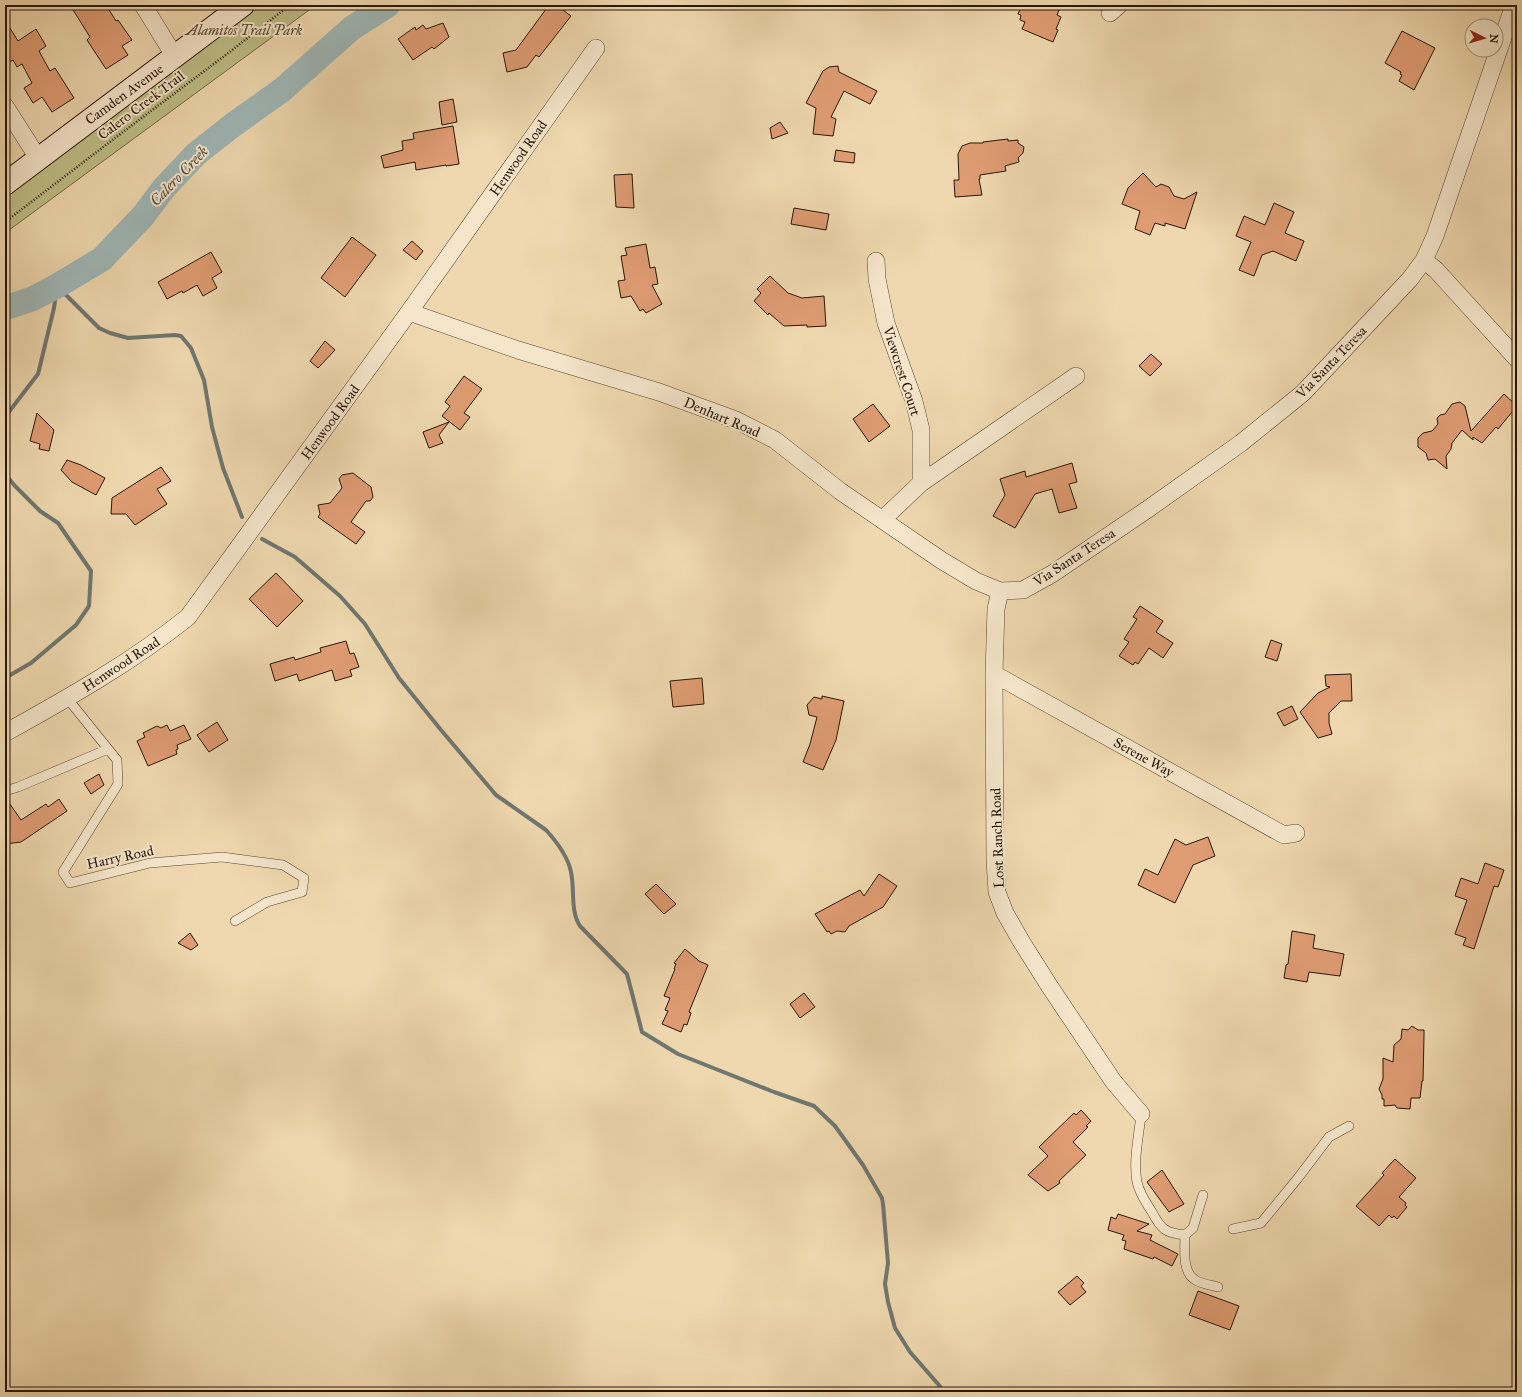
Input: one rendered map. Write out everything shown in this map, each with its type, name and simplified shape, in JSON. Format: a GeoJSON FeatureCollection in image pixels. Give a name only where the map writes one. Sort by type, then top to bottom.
{"type":"FeatureCollection","features":[{"type":"Feature","properties":{"kind":"street"},"geometry":{"type":"LineString","coordinates":[[143,5],[175,57]]}},
{"type":"Feature","properties":{"kind":"street","name":"Camden Avenue"},"geometry":{"type":"LineString","coordinates":[[5,184],[243,5]]}},
{"type":"Feature","properties":{"kind":"street","name":"Via Santa Teresa"},"geometry":{"type":"LineString","coordinates":[[1000,591],[1023,590],[1052,574],[1148,509],[1240,443],[1303,393],[1410,279],[1424,260],[1434,236],[1514,5]]}},
{"type":"Feature","properties":{"kind":"street","name":"Henwood Road"},"geometry":{"type":"LineString","coordinates":[[5,733],[67,698],[166,635],[188,617],[409,312],[596,48]]}},
{"type":"Feature","properties":{"kind":"street"},"geometry":{"type":"LineString","coordinates":[[5,106],[38,158]]}},
{"type":"Feature","properties":{"kind":"street"},"geometry":{"type":"LineString","coordinates":[[1424,260],[1436,270],[1517,359]]}},
{"type":"Feature","properties":{"kind":"street","name":"Viewcrest Court"},"geometry":{"type":"LineString","coordinates":[[876,261],[886,323],[914,401],[921,430],[921,483]]}},
{"type":"Feature","properties":{"kind":"street","name":"Denhart Road"},"geometry":{"type":"LineString","coordinates":[[409,312],[518,350],[659,392],[736,420],[775,440],[840,491],[976,581],[1000,591]]}},
{"type":"Feature","properties":{"kind":"street"},"geometry":{"type":"LineString","coordinates":[[882,520],[921,483],[1076,376]]}},
{"type":"Feature","properties":{"kind":"street","name":"Lost Ranch Road"},"geometry":{"type":"LineString","coordinates":[[1000,591],[996,609],[994,674],[995,854],[997,892],[1005,913],[1050,987],[1113,1081],[1141,1114]]}},
{"type":"Feature","properties":{"kind":"street","name":"Serene Way"},"geometry":{"type":"LineString","coordinates":[[994,674],[1284,835],[1296,833]]}},
{"type":"Feature","properties":{"kind":"lane","name":"Harry Road"},"geometry":{"type":"LineString","coordinates":[[67,698],[117,760],[118,784],[63,872],[70,883],[150,863],[222,857],[282,864],[304,878],[302,892],[267,902],[235,921]]}},
{"type":"Feature","properties":{"kind":"lane"},"geometry":{"type":"LineString","coordinates":[[5,791],[18,788],[108,749]]}},
{"type":"Feature","properties":{"kind":"lane"},"geometry":{"type":"LineString","coordinates":[[1141,1114],[1136,1168],[1137,1183],[1160,1226],[1173,1234],[1185,1235],[1193,1228],[1203,1195]]}},
{"type":"Feature","properties":{"kind":"lane"},"geometry":{"type":"LineString","coordinates":[[1233,1229],[1261,1223],[1329,1137],[1349,1126]]}},
{"type":"Feature","properties":{"kind":"lane"},"geometry":{"type":"LineString","coordinates":[[1185,1235],[1188,1272],[1195,1280],[1218,1286]]}},
{"type":"Feature","properties":{"kind":"path","name":"Calero Creek Trail"},"geometry":{"type":"LineString","coordinates":[[5,222],[290,5]]}},
{"type":"Feature","properties":{"kind":"green space","name":"Alamitos Trail Park"},"geometry":{"type":"Polygon","coordinates":[[[238,5],[316,5],[5,233],[5,194],[238,5]]]}},
{"type":"Feature","properties":{"kind":"building"},"geometry":{"type":"Polygon","coordinates":[[[70,5],[106,5],[116,21],[118,20],[132,40],[122,46],[128,55],[106,69],[87,40],[90,37],[70,5]]]}},
{"type":"Feature","properties":{"kind":"building"},"geometry":{"type":"Polygon","coordinates":[[[549,5],[556,5],[571,16],[539,57],[536,55],[527,67],[507,72],[503,53],[516,50],[549,5]]]}},
{"type":"Feature","properties":{"kind":"building"},"geometry":{"type":"Polygon","coordinates":[[[1022,5],[1061,5],[1057,15],[1061,17],[1053,42],[1022,29],[1025,22],[1020,20],[1021,15],[1018,14],[1022,5]]]}},
{"type":"Feature","properties":{"kind":"building"},"geometry":{"type":"Polygon","coordinates":[[[5,20],[18,41],[36,29],[46,46],[39,51],[50,71],[55,68],[74,98],[52,112],[42,97],[33,103],[24,88],[32,83],[22,64],[17,67],[13,60],[9,62],[5,55],[5,20]]]}},
{"type":"Feature","properties":{"kind":"building"},"geometry":{"type":"Polygon","coordinates":[[[443,23],[449,37],[434,49],[432,47],[413,60],[398,39],[415,27],[416,30],[423,25],[426,29],[443,23]]]}},
{"type":"Feature","properties":{"kind":"building"},"geometry":{"type":"Polygon","coordinates":[[[1402,31],[1435,48],[1414,90],[1399,81],[1402,75],[1400,74],[1401,72],[1385,63],[1402,31]]]}},
{"type":"Feature","properties":{"kind":"building"},"geometry":{"type":"Polygon","coordinates":[[[838,66],[839,72],[877,91],[870,104],[844,91],[831,117],[836,119],[833,136],[813,134],[816,108],[806,103],[823,71],[829,67],[838,66]]]}},
{"type":"Feature","properties":{"kind":"building"},"geometry":{"type":"Polygon","coordinates":[[[453,99],[457,122],[442,125],[439,102],[453,99]]]}},
{"type":"Feature","properties":{"kind":"building"},"geometry":{"type":"Polygon","coordinates":[[[780,122],[788,133],[772,139],[770,128],[780,122]]]}},
{"type":"Feature","properties":{"kind":"building"},"geometry":{"type":"Polygon","coordinates":[[[453,126],[459,164],[416,170],[415,162],[384,168],[381,156],[403,150],[402,141],[414,139],[413,133],[453,126]]]}},
{"type":"Feature","properties":{"kind":"building"},"geometry":{"type":"Polygon","coordinates":[[[1008,139],[1008,141],[1018,140],[1018,143],[1024,147],[1023,153],[1018,158],[1019,162],[1005,166],[1006,171],[980,175],[979,179],[982,195],[955,197],[954,180],[959,180],[958,154],[962,146],[970,143],[983,143],[1008,139]]]}},
{"type":"Feature","properties":{"kind":"building"},"geometry":{"type":"Polygon","coordinates":[[[836,150],[855,153],[854,163],[834,161],[836,150]]]}},
{"type":"Feature","properties":{"kind":"building"},"geometry":{"type":"Polygon","coordinates":[[[1143,173],[1156,187],[1161,184],[1169,187],[1174,196],[1184,199],[1197,192],[1185,229],[1165,223],[1165,226],[1155,223],[1150,235],[1135,229],[1140,211],[1122,204],[1128,188],[1143,173]]]}},
{"type":"Feature","properties":{"kind":"building"},"geometry":{"type":"Polygon","coordinates":[[[632,174],[634,208],[616,207],[614,175],[632,174]]]}},
{"type":"Feature","properties":{"kind":"building"},"geometry":{"type":"Polygon","coordinates":[[[1274,203],[1294,212],[1285,233],[1304,241],[1296,261],[1273,251],[1262,255],[1254,276],[1239,270],[1251,242],[1236,236],[1244,216],[1265,225],[1274,203]]]}},
{"type":"Feature","properties":{"kind":"building"},"geometry":{"type":"Polygon","coordinates":[[[794,208],[829,214],[826,230],[791,224],[794,208]]]}},
{"type":"Feature","properties":{"kind":"building"},"geometry":{"type":"Polygon","coordinates":[[[352,237],[376,255],[345,297],[321,278],[352,237]]]}},
{"type":"Feature","properties":{"kind":"building"},"geometry":{"type":"Polygon","coordinates":[[[412,241],[423,251],[416,260],[403,250],[412,241]]]}},
{"type":"Feature","properties":{"kind":"building"},"geometry":{"type":"Polygon","coordinates":[[[646,244],[650,268],[655,267],[658,284],[652,285],[662,304],[646,313],[643,309],[640,311],[631,296],[621,298],[618,281],[625,280],[621,256],[627,255],[625,248],[646,244]]]}},
{"type":"Feature","properties":{"kind":"building"},"geometry":{"type":"Polygon","coordinates":[[[211,252],[222,272],[212,278],[217,288],[203,296],[197,285],[183,293],[182,291],[167,299],[158,282],[211,252]]]}},
{"type":"Feature","properties":{"kind":"building"},"geometry":{"type":"Polygon","coordinates":[[[770,276],[788,293],[802,298],[824,296],[826,326],[784,326],[769,313],[768,315],[754,301],[761,293],[757,289],[770,276]]]}},
{"type":"Feature","properties":{"kind":"building"},"geometry":{"type":"Polygon","coordinates":[[[325,341],[335,350],[318,368],[310,361],[325,341]]]}},
{"type":"Feature","properties":{"kind":"building"},"geometry":{"type":"Polygon","coordinates":[[[1151,354],[1162,364],[1150,376],[1139,366],[1151,354]]]}},
{"type":"Feature","properties":{"kind":"building"},"geometry":{"type":"Polygon","coordinates":[[[464,376],[482,389],[464,413],[470,417],[460,430],[442,416],[450,406],[445,402],[464,376]]]}},
{"type":"Feature","properties":{"kind":"building"},"geometry":{"type":"Polygon","coordinates":[[[1504,394],[1517,406],[1498,429],[1496,427],[1482,443],[1473,437],[1473,440],[1462,430],[1452,443],[1451,449],[1446,456],[1447,469],[1435,459],[1428,460],[1426,453],[1418,447],[1418,438],[1423,433],[1432,431],[1438,424],[1438,417],[1445,414],[1452,404],[1460,402],[1465,406],[1471,431],[1504,394]]]}},
{"type":"Feature","properties":{"kind":"building"},"geometry":{"type":"Polygon","coordinates":[[[873,404],[890,426],[869,442],[853,419],[873,404]]]}},
{"type":"Feature","properties":{"kind":"building"},"geometry":{"type":"Polygon","coordinates":[[[37,413],[54,430],[49,451],[39,449],[40,444],[30,441],[37,413]]]}},
{"type":"Feature","properties":{"kind":"building"},"geometry":{"type":"Polygon","coordinates":[[[449,422],[439,435],[443,443],[429,448],[423,432],[449,422]]]}},
{"type":"Feature","properties":{"kind":"building"},"geometry":{"type":"Polygon","coordinates":[[[67,460],[81,465],[105,478],[96,495],[72,482],[61,470],[67,460]]]}},
{"type":"Feature","properties":{"kind":"building"},"geometry":{"type":"Polygon","coordinates":[[[1072,463],[1077,482],[1069,484],[1077,508],[1059,513],[1052,489],[1035,494],[1015,528],[993,516],[1005,495],[1000,479],[1025,471],[1026,477],[1072,463]]]}},
{"type":"Feature","properties":{"kind":"building"},"geometry":{"type":"Polygon","coordinates":[[[161,467],[171,481],[157,489],[167,504],[135,525],[126,514],[111,514],[112,498],[161,467]]]}},
{"type":"Feature","properties":{"kind":"building"},"geometry":{"type":"Polygon","coordinates":[[[353,473],[371,487],[373,497],[370,501],[366,501],[351,522],[365,532],[356,544],[318,517],[320,514],[318,505],[330,503],[342,488],[339,479],[342,475],[353,473]]]}},
{"type":"Feature","properties":{"kind":"building"},"geometry":{"type":"Polygon","coordinates":[[[276,573],[303,601],[277,627],[249,599],[276,573]]]}},
{"type":"Feature","properties":{"kind":"building"},"geometry":{"type":"Polygon","coordinates":[[[1140,606],[1163,621],[1156,632],[1173,643],[1163,658],[1149,648],[1138,664],[1135,662],[1133,665],[1119,656],[1129,642],[1124,639],[1137,619],[1133,617],[1140,606]]]}},
{"type":"Feature","properties":{"kind":"building"},"geometry":{"type":"Polygon","coordinates":[[[1271,640],[1282,644],[1277,661],[1265,657],[1271,640]]]}},
{"type":"Feature","properties":{"kind":"building"},"geometry":{"type":"Polygon","coordinates":[[[346,641],[350,654],[354,653],[359,667],[350,670],[352,676],[335,681],[332,670],[299,681],[297,674],[275,681],[270,664],[294,657],[295,660],[321,652],[320,648],[346,641]]]}},
{"type":"Feature","properties":{"kind":"building"},"geometry":{"type":"Polygon","coordinates":[[[1351,674],[1352,701],[1341,701],[1329,713],[1329,723],[1332,734],[1318,738],[1300,712],[1318,693],[1330,687],[1326,686],[1325,675],[1351,674]]]}},
{"type":"Feature","properties":{"kind":"building"},"geometry":{"type":"Polygon","coordinates":[[[702,678],[704,704],[673,707],[670,681],[702,678]]]}},
{"type":"Feature","properties":{"kind":"building"},"geometry":{"type":"Polygon","coordinates":[[[822,696],[844,701],[836,740],[823,770],[803,762],[810,744],[817,717],[809,715],[807,705],[814,697],[822,699],[822,696]]]}},
{"type":"Feature","properties":{"kind":"building"},"geometry":{"type":"Polygon","coordinates":[[[1292,706],[1298,719],[1284,726],[1277,713],[1292,706]]]}},
{"type":"Feature","properties":{"kind":"building"},"geometry":{"type":"Polygon","coordinates":[[[217,722],[228,740],[209,752],[197,735],[217,722]]]}},
{"type":"Feature","properties":{"kind":"building"},"geometry":{"type":"Polygon","coordinates":[[[167,725],[170,731],[184,725],[191,739],[177,745],[177,754],[148,766],[137,741],[145,737],[143,733],[157,726],[161,728],[167,725]]]}},
{"type":"Feature","properties":{"kind":"building"},"geometry":{"type":"Polygon","coordinates":[[[99,774],[104,785],[91,794],[84,783],[99,774]]]}},
{"type":"Feature","properties":{"kind":"building"},"geometry":{"type":"Polygon","coordinates":[[[5,797],[21,820],[46,804],[48,807],[59,799],[67,811],[21,842],[5,844],[5,797]]]}},
{"type":"Feature","properties":{"kind":"building"},"geometry":{"type":"Polygon","coordinates":[[[1208,837],[1215,856],[1193,865],[1175,903],[1138,885],[1145,869],[1158,875],[1175,839],[1186,845],[1208,837]]]}},
{"type":"Feature","properties":{"kind":"building"},"geometry":{"type":"Polygon","coordinates":[[[1485,863],[1504,870],[1498,887],[1494,886],[1474,949],[1463,945],[1466,938],[1455,934],[1467,900],[1455,896],[1461,878],[1478,884],[1485,863]]]}},
{"type":"Feature","properties":{"kind":"building"},"geometry":{"type":"Polygon","coordinates":[[[879,874],[897,886],[883,907],[849,926],[845,932],[837,931],[831,934],[829,931],[827,932],[815,914],[860,890],[864,896],[879,874]]]}},
{"type":"Feature","properties":{"kind":"building"},"geometry":{"type":"Polygon","coordinates":[[[656,884],[676,904],[664,914],[645,894],[656,884]]]}},
{"type":"Feature","properties":{"kind":"building"},"geometry":{"type":"Polygon","coordinates":[[[1292,931],[1315,935],[1313,948],[1344,954],[1340,976],[1309,972],[1307,982],[1284,978],[1286,965],[1288,964],[1292,931]]]}},
{"type":"Feature","properties":{"kind":"building"},"geometry":{"type":"Polygon","coordinates":[[[190,933],[198,945],[191,950],[178,943],[190,933]]]}},
{"type":"Feature","properties":{"kind":"building"},"geometry":{"type":"Polygon","coordinates":[[[685,949],[699,961],[708,965],[689,1012],[691,1013],[687,1025],[684,1024],[681,1032],[662,1024],[668,1011],[665,1010],[670,998],[664,996],[675,969],[676,964],[674,963],[685,949]]]}},
{"type":"Feature","properties":{"kind":"building"},"geometry":{"type":"Polygon","coordinates":[[[804,993],[815,1007],[800,1018],[790,1004],[804,993]]]}},
{"type":"Feature","properties":{"kind":"building"},"geometry":{"type":"Polygon","coordinates":[[[1412,1026],[1418,1030],[1424,1030],[1423,1081],[1420,1098],[1411,1098],[1410,1109],[1397,1108],[1395,1105],[1384,1106],[1384,1099],[1382,1099],[1379,1089],[1383,1079],[1383,1058],[1393,1062],[1394,1045],[1401,1039],[1402,1029],[1408,1030],[1412,1026]]]}},
{"type":"Feature","properties":{"kind":"building"},"geometry":{"type":"Polygon","coordinates":[[[1081,1110],[1091,1121],[1086,1126],[1088,1127],[1073,1142],[1086,1155],[1059,1181],[1060,1183],[1048,1191],[1028,1175],[1048,1156],[1039,1147],[1074,1113],[1076,1115],[1081,1110]]]}},
{"type":"Feature","properties":{"kind":"building"},"geometry":{"type":"Polygon","coordinates":[[[1395,1159],[1416,1178],[1399,1197],[1406,1203],[1405,1205],[1407,1207],[1397,1219],[1394,1216],[1392,1218],[1389,1215],[1379,1226],[1356,1206],[1384,1175],[1382,1173],[1395,1159]]]}},
{"type":"Feature","properties":{"kind":"building"},"geometry":{"type":"Polygon","coordinates":[[[1162,1170],[1184,1204],[1169,1212],[1147,1182],[1162,1170]]]}},
{"type":"Feature","properties":{"kind":"building"},"geometry":{"type":"Polygon","coordinates":[[[1118,1214],[1149,1224],[1137,1231],[1152,1235],[1150,1240],[1178,1254],[1172,1266],[1154,1257],[1153,1259],[1124,1249],[1126,1241],[1122,1240],[1124,1235],[1108,1230],[1111,1217],[1116,1219],[1118,1214]]]}},
{"type":"Feature","properties":{"kind":"building"},"geometry":{"type":"Polygon","coordinates":[[[1077,1276],[1084,1283],[1081,1286],[1086,1292],[1070,1305],[1058,1292],[1077,1276]]]}},
{"type":"Feature","properties":{"kind":"building"},"geometry":{"type":"Polygon","coordinates":[[[1198,1291],[1239,1306],[1230,1330],[1189,1315],[1198,1291]]]}},
{"type":"Feature","properties":{"kind":"waterway","name":"Calero Creek"},"geometry":{"type":"LineString","coordinates":[[5,308],[32,299],[102,259],[143,216],[164,188],[196,154],[282,90],[352,28],[388,5]]}},
{"type":"Feature","properties":{"kind":"waterway"},"geometry":{"type":"LineString","coordinates":[[57,286],[99,328],[128,338],[175,335],[181,336],[191,348],[204,380],[212,427],[223,468],[242,517]]}},
{"type":"Feature","properties":{"kind":"waterway"},"geometry":{"type":"LineString","coordinates":[[5,417],[38,374],[54,308],[57,286]]}},
{"type":"Feature","properties":{"kind":"waterway"},"geometry":{"type":"LineString","coordinates":[[5,474],[40,511],[58,523],[91,571],[89,606],[76,625],[31,663],[5,678]]}},
{"type":"Feature","properties":{"kind":"waterway"},"geometry":{"type":"LineString","coordinates":[[262,539],[295,557],[340,596],[365,624],[399,678],[496,795],[546,830],[554,839],[564,855],[571,872],[574,907],[577,920],[580,926],[627,974],[642,1032],[678,1054],[774,1092],[814,1106],[835,1126],[863,1165],[882,1198],[888,1263],[885,1284],[895,1328],[910,1352],[945,1392]]}}]}
